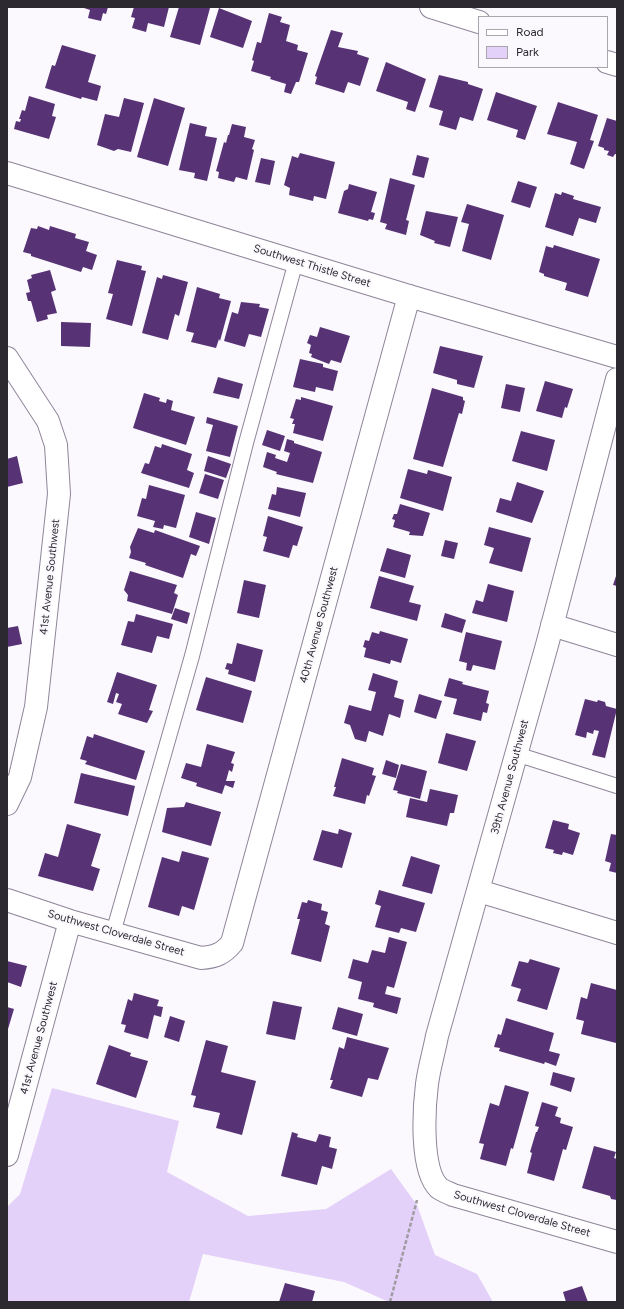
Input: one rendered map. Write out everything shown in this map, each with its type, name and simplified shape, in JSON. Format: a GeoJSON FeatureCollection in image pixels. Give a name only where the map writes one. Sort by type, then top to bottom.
{"type":"FeatureCollection","features":[{"type":"Feature","properties":{"kind":"street"},"geometry":{"type":"LineString","coordinates":[[431,7],[478,22]]}},
{"type":"Feature","properties":{"kind":"street","name":"Southwest Thistle Street"},"geometry":{"type":"LineString","coordinates":[[7,173],[409,296],[617,357]]}},
{"type":"Feature","properties":{"kind":"street","name":"40th Avenue Southwest"},"geometry":{"type":"LineString","coordinates":[[225,952],[232,943],[409,296]]}},
{"type":"Feature","properties":{"kind":"street","name":"41st Avenue Southwest"},"geometry":{"type":"LineString","coordinates":[[7,358],[48,421],[56,445],[59,494],[36,707],[20,777],[7,804]]}},
{"type":"Feature","properties":{"kind":"street","name":"39th Avenue Southwest"},"geometry":{"type":"LineString","coordinates":[[433,1177],[426,1157],[424,1130],[427,1084],[437,1036],[552,625],[617,379]]}},
{"type":"Feature","properties":{"kind":"street"},"geometry":{"type":"LineString","coordinates":[[552,625],[617,645]]}},
{"type":"Feature","properties":{"kind":"street"},"geometry":{"type":"LineString","coordinates":[[478,891],[617,933]]}},
{"type":"Feature","properties":{"kind":"street","name":"Southwest Cloverdale Street"},"geometry":{"type":"LineString","coordinates":[[7,900],[70,921],[201,958],[214,957],[225,952]]}},
{"type":"Feature","properties":{"kind":"street","name":"41st Avenue Southwest"},"geometry":{"type":"LineString","coordinates":[[7,1155],[70,921]]}},
{"type":"Feature","properties":{"kind":"street","name":"Southwest Cloverdale Street"},"geometry":{"type":"LineString","coordinates":[[433,1177],[439,1188],[453,1195],[617,1242]]}},
{"type":"Feature","properties":{"kind":"lane"},"geometry":{"type":"LineString","coordinates":[[114,933],[218,560],[246,443],[296,261]]}},
{"type":"Feature","properties":{"kind":"lane"},"geometry":{"type":"LineString","coordinates":[[516,754],[617,786]]}},
{"type":"Feature","properties":{"kind":"path"},"geometry":{"type":"LineString","coordinates":[[390,1302],[416,1200]]}},
{"type":"Feature","properties":{"kind":"green space"},"geometry":{"type":"Polygon","coordinates":[[[52,1088],[179,1121],[167,1172],[248,1216],[326,1209],[391,1169],[417,1205],[435,1255],[477,1274],[493,1302],[389,1302],[344,1282],[203,1254],[189,1302],[7,1302],[7,1207],[20,1194],[52,1088]]]}},
{"type":"Feature","properties":{"kind":"building"},"geometry":{"type":"Polygon","coordinates":[[[81,7],[108,7],[106,14],[103,13],[101,21],[88,18],[90,10],[81,7]]]}},
{"type":"Feature","properties":{"kind":"building"},"geometry":{"type":"Polygon","coordinates":[[[134,7],[169,7],[164,27],[148,23],[146,32],[132,28],[135,18],[131,17],[134,7]]]}},
{"type":"Feature","properties":{"kind":"building"},"geometry":{"type":"Polygon","coordinates":[[[179,7],[210,8],[200,45],[170,37],[179,7]]]}},
{"type":"Feature","properties":{"kind":"building"},"geometry":{"type":"Polygon","coordinates":[[[219,8],[252,21],[243,48],[210,37],[219,8]]]}},
{"type":"Feature","properties":{"kind":"building"},"geometry":{"type":"Polygon","coordinates":[[[269,13],[282,17],[280,22],[290,25],[286,41],[298,45],[297,50],[308,53],[299,82],[296,82],[291,94],[284,92],[286,84],[270,79],[271,77],[251,71],[254,61],[252,60],[257,42],[261,43],[269,13]]]}},
{"type":"Feature","properties":{"kind":"building"},"geometry":{"type":"Polygon","coordinates":[[[331,30],[343,33],[338,47],[358,51],[357,54],[369,58],[360,86],[348,82],[344,93],[315,84],[317,77],[315,76],[331,30]]]}},
{"type":"Feature","properties":{"kind":"building"},"geometry":{"type":"Polygon","coordinates":[[[62,45],[96,55],[88,82],[101,86],[97,101],[82,97],[81,99],[45,88],[52,65],[55,66],[62,45]]]}},
{"type":"Feature","properties":{"kind":"building"},"geometry":{"type":"Polygon","coordinates":[[[386,62],[426,79],[415,112],[406,109],[408,102],[376,91],[386,62]]]}},
{"type":"Feature","properties":{"kind":"building"},"geometry":{"type":"Polygon","coordinates":[[[439,75],[468,82],[468,84],[483,89],[473,121],[460,117],[456,130],[439,125],[443,111],[429,107],[439,75]]]}},
{"type":"Feature","properties":{"kind":"building"},"geometry":{"type":"Polygon","coordinates":[[[496,92],[537,106],[525,140],[516,137],[518,130],[487,120],[496,92]]]}},
{"type":"Feature","properties":{"kind":"building"},"geometry":{"type":"Polygon","coordinates":[[[29,96],[55,104],[52,116],[56,117],[49,139],[14,129],[16,121],[20,122],[21,119],[19,119],[22,110],[25,111],[29,96]]]}},
{"type":"Feature","properties":{"kind":"building"},"geometry":{"type":"Polygon","coordinates":[[[124,98],[144,103],[131,152],[118,149],[114,151],[97,145],[105,114],[119,117],[124,98]]]}},
{"type":"Feature","properties":{"kind":"building"},"geometry":{"type":"Polygon","coordinates":[[[154,98],[185,108],[168,166],[137,157],[154,98]]]}},
{"type":"Feature","properties":{"kind":"building"},"geometry":{"type":"Polygon","coordinates":[[[558,102],[598,115],[590,140],[594,141],[584,169],[570,164],[577,142],[547,134],[558,102]]]}},
{"type":"Feature","properties":{"kind":"building"},"geometry":{"type":"Polygon","coordinates":[[[607,118],[617,121],[617,154],[613,157],[607,155],[609,151],[598,146],[607,118]]]}},
{"type":"Feature","properties":{"kind":"building"},"geometry":{"type":"Polygon","coordinates":[[[190,123],[207,127],[205,136],[217,138],[207,181],[194,178],[195,173],[179,170],[190,123]]]}},
{"type":"Feature","properties":{"kind":"building"},"geometry":{"type":"Polygon","coordinates":[[[232,124],[246,127],[244,137],[255,140],[247,180],[236,177],[234,182],[218,178],[219,172],[216,171],[224,142],[226,143],[232,124]]]}},
{"type":"Feature","properties":{"kind":"building"},"geometry":{"type":"Polygon","coordinates":[[[300,153],[335,162],[326,199],[314,196],[313,201],[289,195],[290,188],[284,185],[292,156],[298,158],[300,153]]]}},
{"type":"Feature","properties":{"kind":"building"},"geometry":{"type":"Polygon","coordinates":[[[417,155],[429,158],[424,178],[412,175],[417,155]]]}},
{"type":"Feature","properties":{"kind":"building"},"geometry":{"type":"Polygon","coordinates":[[[261,158],[275,161],[270,185],[255,182],[261,158]]]}},
{"type":"Feature","properties":{"kind":"building"},"geometry":{"type":"Polygon","coordinates":[[[390,178],[415,185],[406,220],[409,221],[406,235],[385,229],[387,224],[380,222],[390,178]]]}},
{"type":"Feature","properties":{"kind":"building"},"geometry":{"type":"Polygon","coordinates":[[[518,181],[537,187],[530,208],[511,202],[518,181]]]}},
{"type":"Feature","properties":{"kind":"building"},"geometry":{"type":"Polygon","coordinates":[[[349,184],[377,192],[371,212],[375,213],[373,220],[369,219],[368,221],[338,213],[344,191],[348,189],[349,184]]]}},
{"type":"Feature","properties":{"kind":"building"},"geometry":{"type":"Polygon","coordinates":[[[562,192],[574,196],[573,199],[601,207],[596,223],[579,218],[573,236],[545,227],[555,193],[561,195],[562,192]]]}},
{"type":"Feature","properties":{"kind":"building"},"geometry":{"type":"Polygon","coordinates":[[[467,204],[504,215],[491,260],[462,251],[469,224],[461,222],[467,204]]]}},
{"type":"Feature","properties":{"kind":"building"},"geometry":{"type":"Polygon","coordinates":[[[426,211],[458,217],[450,247],[434,243],[435,241],[420,235],[426,211]]]}},
{"type":"Feature","properties":{"kind":"building"},"geometry":{"type":"Polygon","coordinates":[[[38,226],[49,230],[50,226],[76,234],[75,238],[89,242],[86,251],[97,255],[92,270],[83,267],[81,272],[23,252],[31,228],[37,229],[38,226]]]}},
{"type":"Feature","properties":{"kind":"building"},"geometry":{"type":"Polygon","coordinates":[[[554,245],[600,259],[588,297],[565,290],[567,283],[544,276],[544,274],[539,272],[546,246],[553,248],[554,245]]]}},
{"type":"Feature","properties":{"kind":"building"},"geometry":{"type":"Polygon","coordinates":[[[117,260],[142,266],[141,270],[146,271],[132,326],[106,319],[113,294],[108,293],[117,260]]]}},
{"type":"Feature","properties":{"kind":"building"},"geometry":{"type":"Polygon","coordinates":[[[50,270],[56,290],[51,292],[57,313],[47,315],[48,319],[37,322],[31,301],[28,301],[26,293],[30,292],[27,280],[32,278],[31,275],[50,270]]]}},
{"type":"Feature","properties":{"kind":"building"},"geometry":{"type":"Polygon","coordinates":[[[163,275],[188,282],[179,316],[175,314],[168,340],[142,333],[157,277],[162,279],[163,275]]]}},
{"type":"Feature","properties":{"kind":"building"},"geometry":{"type":"Polygon","coordinates":[[[197,287],[220,294],[219,298],[231,301],[220,341],[219,339],[216,348],[191,342],[194,333],[186,331],[197,287]]]}},
{"type":"Feature","properties":{"kind":"building"},"geometry":{"type":"Polygon","coordinates":[[[241,302],[260,304],[259,307],[269,309],[261,337],[249,334],[245,347],[224,341],[232,312],[238,314],[241,302]]]}},
{"type":"Feature","properties":{"kind":"building"},"geometry":{"type":"Polygon","coordinates":[[[61,322],[91,323],[90,347],[61,346],[61,322]]]}},
{"type":"Feature","properties":{"kind":"building"},"geometry":{"type":"Polygon","coordinates":[[[320,327],[350,336],[341,363],[331,360],[329,364],[311,357],[312,354],[309,353],[311,345],[307,343],[310,335],[317,337],[320,327]]]}},
{"type":"Feature","properties":{"kind":"building"},"geometry":{"type":"Polygon","coordinates":[[[440,346],[483,356],[474,388],[457,384],[457,380],[433,373],[440,346]]]}},
{"type":"Feature","properties":{"kind":"building"},"geometry":{"type":"Polygon","coordinates":[[[300,359],[323,364],[323,367],[338,371],[333,391],[316,387],[315,392],[293,387],[300,359]]]}},
{"type":"Feature","properties":{"kind":"building"},"geometry":{"type":"Polygon","coordinates":[[[218,377],[243,384],[239,399],[213,393],[218,377]]]}},
{"type":"Feature","properties":{"kind":"building"},"geometry":{"type":"Polygon","coordinates":[[[545,381],[573,389],[562,418],[536,411],[545,381]]]}},
{"type":"Feature","properties":{"kind":"building"},"geometry":{"type":"Polygon","coordinates":[[[506,384],[525,388],[520,412],[501,408],[506,384]]]}},
{"type":"Feature","properties":{"kind":"building"},"geometry":{"type":"Polygon","coordinates":[[[432,388],[463,397],[463,400],[465,401],[462,414],[459,413],[443,467],[413,459],[432,388]]]}},
{"type":"Feature","properties":{"kind":"building"},"geometry":{"type":"Polygon","coordinates":[[[144,393],[160,398],[159,401],[166,403],[167,399],[173,401],[171,410],[195,417],[186,445],[133,428],[144,393]]]}},
{"type":"Feature","properties":{"kind":"building"},"geometry":{"type":"Polygon","coordinates":[[[301,397],[333,406],[323,441],[293,433],[295,424],[292,424],[294,419],[290,418],[296,399],[301,400],[301,397]]]}},
{"type":"Feature","properties":{"kind":"building"},"geometry":{"type":"Polygon","coordinates":[[[207,417],[238,426],[230,457],[206,451],[213,425],[206,423],[207,417]]]}},
{"type":"Feature","properties":{"kind":"building"},"geometry":{"type":"Polygon","coordinates":[[[267,430],[285,436],[280,451],[262,445],[267,430]]]}},
{"type":"Feature","properties":{"kind":"building"},"geometry":{"type":"Polygon","coordinates":[[[521,431],[555,440],[547,471],[512,461],[521,431]]]}},
{"type":"Feature","properties":{"kind":"building"},"geometry":{"type":"Polygon","coordinates":[[[287,439],[294,441],[294,443],[322,452],[313,483],[276,474],[277,472],[263,467],[267,452],[276,455],[275,458],[287,462],[290,453],[284,451],[287,439]]]}},
{"type":"Feature","properties":{"kind":"building"},"geometry":{"type":"Polygon","coordinates":[[[162,444],[192,454],[187,470],[194,473],[189,488],[141,473],[145,463],[149,464],[155,446],[161,448],[162,444]]]}},
{"type":"Feature","properties":{"kind":"building"},"geometry":{"type":"Polygon","coordinates":[[[17,456],[23,483],[7,487],[7,459],[17,456]]]}},
{"type":"Feature","properties":{"kind":"building"},"geometry":{"type":"Polygon","coordinates":[[[208,456],[231,464],[226,478],[204,471],[208,456]]]}},
{"type":"Feature","properties":{"kind":"building"},"geometry":{"type":"Polygon","coordinates":[[[408,469],[427,474],[428,470],[452,477],[443,511],[400,498],[408,469]]]}},
{"type":"Feature","properties":{"kind":"building"},"geometry":{"type":"Polygon","coordinates":[[[205,474],[224,480],[218,499],[199,493],[205,474]]]}},
{"type":"Feature","properties":{"kind":"building"},"geometry":{"type":"Polygon","coordinates":[[[517,482],[544,491],[532,523],[496,512],[500,498],[511,501],[517,482]]]}},
{"type":"Feature","properties":{"kind":"building"},"geometry":{"type":"Polygon","coordinates":[[[149,485],[185,495],[176,528],[164,525],[163,529],[153,527],[155,521],[137,516],[142,498],[146,499],[149,485]]]}},
{"type":"Feature","properties":{"kind":"building"},"geometry":{"type":"Polygon","coordinates":[[[277,487],[306,493],[300,517],[268,509],[272,494],[276,495],[277,487]]]}},
{"type":"Feature","properties":{"kind":"building"},"geometry":{"type":"Polygon","coordinates":[[[400,504],[430,513],[423,536],[409,535],[410,532],[393,527],[395,520],[392,519],[394,514],[397,514],[400,504]]]}},
{"type":"Feature","properties":{"kind":"building"},"geometry":{"type":"Polygon","coordinates":[[[196,512],[216,518],[209,544],[189,537],[196,512]]]}},
{"type":"Feature","properties":{"kind":"building"},"geometry":{"type":"Polygon","coordinates":[[[268,516],[303,527],[297,546],[293,545],[289,558],[263,551],[267,537],[263,536],[268,516]]]}},
{"type":"Feature","properties":{"kind":"building"},"geometry":{"type":"Polygon","coordinates":[[[489,527],[531,538],[522,572],[489,563],[494,548],[484,545],[489,527]]]}},
{"type":"Feature","properties":{"kind":"building"},"geometry":{"type":"Polygon","coordinates":[[[138,528],[154,533],[155,530],[200,546],[196,556],[191,554],[183,578],[145,565],[146,563],[129,558],[131,552],[130,547],[138,528]]]}},
{"type":"Feature","properties":{"kind":"building"},"geometry":{"type":"Polygon","coordinates":[[[445,540],[458,543],[454,559],[441,556],[445,540]]]}},
{"type":"Feature","properties":{"kind":"building"},"geometry":{"type":"Polygon","coordinates":[[[387,548],[411,555],[405,578],[380,571],[387,548]]]}},
{"type":"Feature","properties":{"kind":"building"},"geometry":{"type":"Polygon","coordinates":[[[130,571],[177,585],[174,593],[178,595],[172,614],[127,601],[128,595],[124,590],[130,571]]]}},
{"type":"Feature","properties":{"kind":"building"},"geometry":{"type":"Polygon","coordinates":[[[617,573],[617,586],[613,585],[617,573]]]}},
{"type":"Feature","properties":{"kind":"building"},"geometry":{"type":"Polygon","coordinates":[[[379,576],[414,586],[409,602],[421,605],[417,621],[370,608],[379,576]]]}},
{"type":"Feature","properties":{"kind":"building"},"geometry":{"type":"Polygon","coordinates":[[[244,580],[266,585],[259,618],[237,613],[244,580]]]}},
{"type":"Feature","properties":{"kind":"building"},"geometry":{"type":"Polygon","coordinates":[[[488,584],[514,591],[507,622],[472,613],[476,600],[483,602],[488,584]]]}},
{"type":"Feature","properties":{"kind":"building"},"geometry":{"type":"Polygon","coordinates":[[[175,608],[190,613],[187,624],[171,619],[175,608]]]}},
{"type":"Feature","properties":{"kind":"building"},"geometry":{"type":"Polygon","coordinates":[[[445,613],[466,620],[462,633],[441,627],[445,613]]]}},
{"type":"Feature","properties":{"kind":"building"},"geometry":{"type":"Polygon","coordinates":[[[136,614],[173,624],[169,639],[157,636],[152,653],[121,645],[128,621],[134,622],[136,614]]]}},
{"type":"Feature","properties":{"kind":"building"},"geometry":{"type":"Polygon","coordinates":[[[18,626],[22,644],[7,647],[7,628],[18,626]]]}},
{"type":"Feature","properties":{"kind":"building"},"geometry":{"type":"Polygon","coordinates":[[[380,631],[408,639],[401,663],[391,660],[390,664],[364,657],[366,648],[363,647],[365,640],[369,641],[372,632],[379,634],[380,631]]]}},
{"type":"Feature","properties":{"kind":"building"},"geometry":{"type":"Polygon","coordinates":[[[466,632],[502,641],[495,670],[473,665],[471,671],[466,670],[467,663],[459,661],[466,632]]]}},
{"type":"Feature","properties":{"kind":"building"},"geometry":{"type":"Polygon","coordinates":[[[237,643],[263,650],[255,682],[228,674],[229,670],[225,669],[227,663],[232,664],[237,643]]]}},
{"type":"Feature","properties":{"kind":"building"},"geometry":{"type":"Polygon","coordinates":[[[117,672],[157,685],[149,710],[153,711],[147,723],[118,714],[122,704],[116,702],[119,694],[116,693],[113,704],[107,702],[117,672]]]}},
{"type":"Feature","properties":{"kind":"building"},"geometry":{"type":"Polygon","coordinates":[[[373,673],[398,681],[394,697],[404,700],[400,718],[389,714],[383,736],[369,731],[366,742],[355,739],[350,725],[344,723],[349,705],[371,711],[376,692],[368,690],[373,673]]]}},
{"type":"Feature","properties":{"kind":"building"},"geometry":{"type":"Polygon","coordinates":[[[206,677],[252,691],[243,723],[196,710],[206,677]]]}},
{"type":"Feature","properties":{"kind":"building"},"geometry":{"type":"Polygon","coordinates":[[[449,678],[463,682],[462,684],[489,691],[486,703],[489,704],[487,713],[483,712],[481,721],[453,714],[457,699],[444,696],[449,678]]]}},
{"type":"Feature","properties":{"kind":"building"},"geometry":{"type":"Polygon","coordinates":[[[419,694],[442,701],[436,719],[414,712],[419,694]]]}},
{"type":"Feature","properties":{"kind":"building"},"geometry":{"type":"Polygon","coordinates":[[[585,699],[605,702],[606,706],[617,709],[605,758],[592,755],[599,731],[594,730],[593,734],[587,732],[586,738],[575,735],[585,699]]]}},
{"type":"Feature","properties":{"kind":"building"},"geometry":{"type":"Polygon","coordinates":[[[446,733],[476,741],[467,771],[438,763],[446,733]]]}},
{"type":"Feature","properties":{"kind":"building"},"geometry":{"type":"Polygon","coordinates":[[[94,734],[145,751],[136,780],[85,764],[87,761],[80,759],[87,736],[93,738],[94,734]]]}},
{"type":"Feature","properties":{"kind":"building"},"geometry":{"type":"Polygon","coordinates":[[[207,744],[235,752],[231,763],[234,764],[232,772],[229,770],[226,781],[235,781],[233,788],[225,785],[222,794],[196,786],[197,783],[181,778],[186,763],[201,767],[207,744]]]}},
{"type":"Feature","properties":{"kind":"building"},"geometry":{"type":"Polygon","coordinates":[[[342,758],[374,768],[372,775],[376,776],[369,796],[367,795],[365,804],[333,796],[342,758]]]}},
{"type":"Feature","properties":{"kind":"building"},"geometry":{"type":"Polygon","coordinates":[[[386,760],[399,765],[396,778],[382,774],[386,760]]]}},
{"type":"Feature","properties":{"kind":"building"},"geometry":{"type":"Polygon","coordinates":[[[401,764],[427,771],[420,799],[397,793],[398,791],[393,790],[401,764]]]}},
{"type":"Feature","properties":{"kind":"building"},"geometry":{"type":"Polygon","coordinates":[[[81,773],[135,786],[128,816],[74,803],[81,773]]]}},
{"type":"Feature","properties":{"kind":"building"},"geometry":{"type":"Polygon","coordinates":[[[430,789],[458,795],[454,813],[450,813],[447,826],[406,817],[410,798],[427,802],[430,789]]]}},
{"type":"Feature","properties":{"kind":"building"},"geometry":{"type":"Polygon","coordinates":[[[186,802],[221,812],[211,846],[162,832],[167,808],[184,807],[186,802]]]}},
{"type":"Feature","properties":{"kind":"building"},"geometry":{"type":"Polygon","coordinates":[[[553,820],[569,824],[568,829],[580,833],[573,855],[563,852],[562,855],[553,853],[554,850],[545,848],[553,820]]]}},
{"type":"Feature","properties":{"kind":"building"},"geometry":{"type":"Polygon","coordinates":[[[67,824],[101,834],[91,866],[100,869],[93,891],[38,876],[45,853],[58,857],[67,824]]]}},
{"type":"Feature","properties":{"kind":"building"},"geometry":{"type":"Polygon","coordinates":[[[339,829],[352,833],[342,868],[313,860],[322,830],[338,834],[339,829]]]}},
{"type":"Feature","properties":{"kind":"building"},"geometry":{"type":"Polygon","coordinates":[[[611,834],[617,835],[617,873],[609,871],[611,863],[605,861],[611,834]]]}},
{"type":"Feature","properties":{"kind":"building"},"geometry":{"type":"Polygon","coordinates":[[[182,851],[209,858],[194,910],[182,906],[179,916],[148,907],[162,857],[179,862],[182,851]]]}},
{"type":"Feature","properties":{"kind":"building"},"geometry":{"type":"Polygon","coordinates":[[[411,856],[440,865],[432,894],[402,886],[411,856]]]}},
{"type":"Feature","properties":{"kind":"building"},"geometry":{"type":"Polygon","coordinates":[[[379,890],[425,903],[416,932],[401,928],[399,933],[375,927],[381,906],[375,904],[379,890]]]}},
{"type":"Feature","properties":{"kind":"building"},"geometry":{"type":"Polygon","coordinates":[[[308,900],[322,904],[321,910],[328,912],[325,924],[330,926],[321,962],[291,954],[300,919],[297,919],[302,902],[307,903],[308,900]]]}},
{"type":"Feature","properties":{"kind":"building"},"geometry":{"type":"Polygon","coordinates":[[[389,937],[407,942],[394,988],[387,986],[385,994],[401,998],[397,1014],[373,1007],[374,1003],[358,999],[362,982],[348,978],[353,959],[368,963],[372,950],[385,953],[389,937]]]}},
{"type":"Feature","properties":{"kind":"building"},"geometry":{"type":"Polygon","coordinates":[[[530,959],[560,968],[547,1010],[517,1001],[521,989],[511,986],[519,961],[528,963],[530,959]]]}},
{"type":"Feature","properties":{"kind":"building"},"geometry":{"type":"Polygon","coordinates":[[[7,961],[27,966],[21,987],[7,982],[7,961]]]}},
{"type":"Feature","properties":{"kind":"building"},"geometry":{"type":"Polygon","coordinates":[[[591,983],[617,990],[616,1043],[581,1034],[584,1021],[576,1019],[581,997],[587,999],[591,983]]]}},
{"type":"Feature","properties":{"kind":"building"},"geometry":{"type":"Polygon","coordinates":[[[134,993],[159,1000],[157,1006],[163,1007],[161,1017],[154,1015],[148,1039],[124,1032],[126,1025],[121,1024],[128,999],[132,1001],[134,993]]]}},
{"type":"Feature","properties":{"kind":"building"},"geometry":{"type":"Polygon","coordinates":[[[273,1001],[302,1007],[295,1040],[266,1034],[273,1001]]]}},
{"type":"Feature","properties":{"kind":"building"},"geometry":{"type":"Polygon","coordinates":[[[7,1007],[14,1009],[8,1029],[7,1029],[7,1007]]]}},
{"type":"Feature","properties":{"kind":"building"},"geometry":{"type":"Polygon","coordinates":[[[338,1007],[363,1014],[357,1036],[332,1029],[338,1007]]]}},
{"type":"Feature","properties":{"kind":"building"},"geometry":{"type":"Polygon","coordinates":[[[170,1016],[185,1021],[179,1042],[164,1037],[170,1016]]]}},
{"type":"Feature","properties":{"kind":"building"},"geometry":{"type":"Polygon","coordinates":[[[506,1018],[554,1033],[549,1051],[560,1054],[556,1066],[499,1051],[500,1048],[494,1047],[498,1034],[501,1035],[506,1018]]]}},
{"type":"Feature","properties":{"kind":"building"},"geometry":{"type":"Polygon","coordinates":[[[347,1037],[389,1048],[378,1080],[368,1078],[362,1097],[330,1088],[333,1080],[330,1080],[339,1047],[344,1049],[347,1037]]]}},
{"type":"Feature","properties":{"kind":"building"},"geometry":{"type":"Polygon","coordinates":[[[206,1040],[228,1046],[221,1072],[256,1081],[242,1135],[216,1128],[220,1113],[193,1107],[196,1096],[191,1095],[206,1040]]]}},
{"type":"Feature","properties":{"kind":"building"},"geometry":{"type":"Polygon","coordinates":[[[109,1045],[131,1053],[130,1056],[148,1061],[136,1098],[96,1084],[109,1045]]]}},
{"type":"Feature","properties":{"kind":"building"},"geometry":{"type":"Polygon","coordinates":[[[553,1072],[575,1078],[571,1092],[550,1085],[553,1072]]]}},
{"type":"Feature","properties":{"kind":"building"},"geometry":{"type":"Polygon","coordinates":[[[505,1085],[529,1092],[513,1149],[511,1148],[506,1166],[480,1159],[484,1144],[479,1143],[490,1103],[499,1106],[505,1085]]]}},
{"type":"Feature","properties":{"kind":"building"},"geometry":{"type":"Polygon","coordinates":[[[542,1102],[558,1107],[555,1116],[561,1118],[560,1123],[573,1127],[566,1150],[563,1149],[554,1181],[527,1173],[532,1153],[530,1152],[539,1127],[535,1126],[542,1102]]]}},
{"type":"Feature","properties":{"kind":"building"},"geometry":{"type":"Polygon","coordinates":[[[292,1132],[298,1134],[297,1137],[316,1142],[319,1134],[331,1137],[329,1147],[337,1149],[332,1169],[322,1166],[317,1185],[281,1176],[292,1132]]]}},
{"type":"Feature","properties":{"kind":"building"},"geometry":{"type":"Polygon","coordinates":[[[594,1146],[616,1152],[614,1158],[617,1159],[617,1200],[611,1199],[610,1196],[582,1188],[594,1146]]]}},
{"type":"Feature","properties":{"kind":"building"},"geometry":{"type":"Polygon","coordinates":[[[285,1283],[315,1291],[312,1302],[279,1302],[285,1283]]]}},
{"type":"Feature","properties":{"kind":"building"},"geometry":{"type":"Polygon","coordinates":[[[582,1286],[588,1302],[566,1302],[563,1292],[582,1286]]]}}]}
